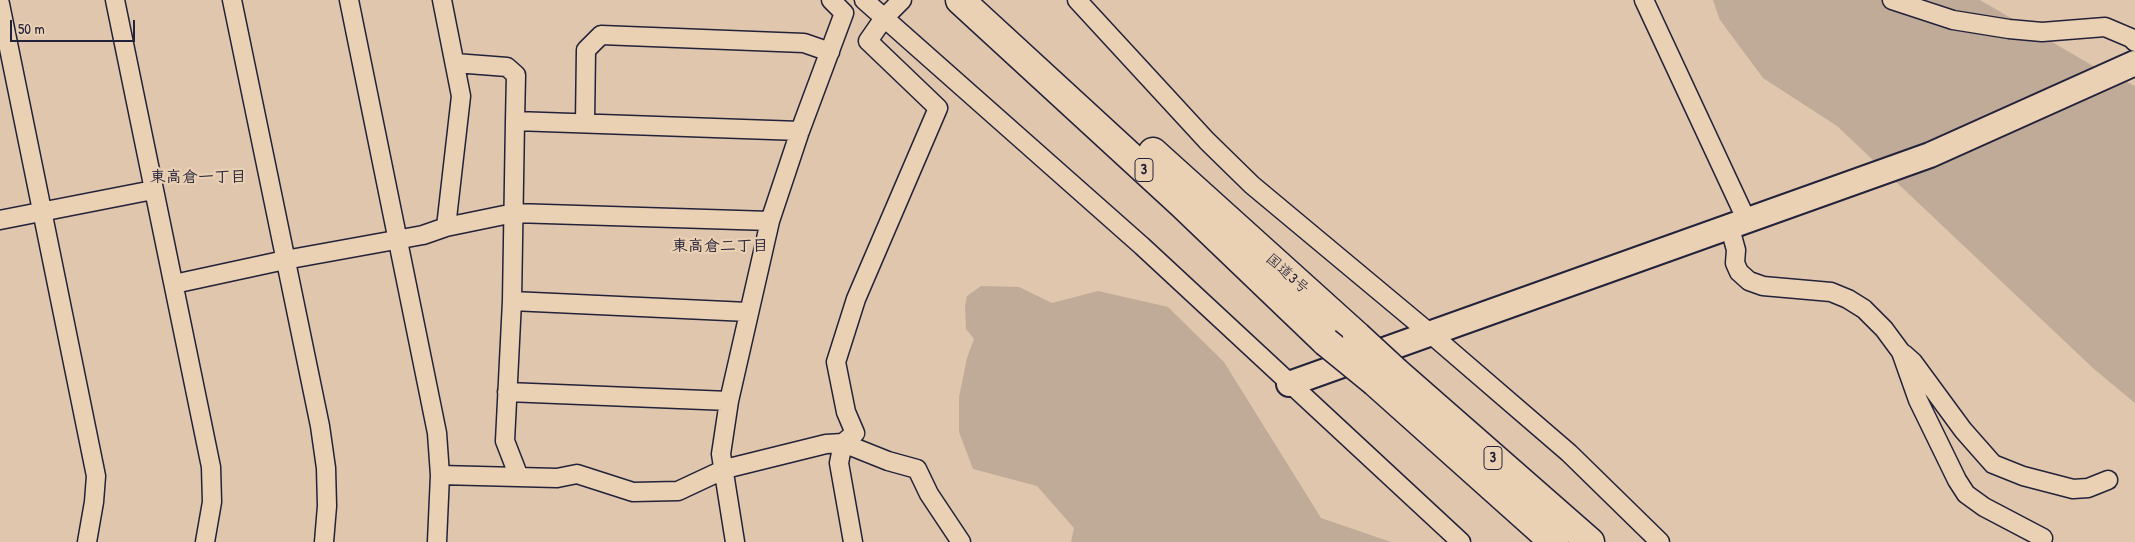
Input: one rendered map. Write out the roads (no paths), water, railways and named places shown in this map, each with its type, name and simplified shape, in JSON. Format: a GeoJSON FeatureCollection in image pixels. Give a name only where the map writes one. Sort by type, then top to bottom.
{"type":"FeatureCollection","features":[{"type":"Feature","properties":{"kind":"highway","name":"国道3号"},"geometry":{"type":"LineString","coordinates":[[960,0],[1182,204],[1326,342],[1386,377],[1590,542]]}},
{"type":"Feature","properties":{"kind":"highway","name":"国道3号"},"geometry":{"type":"LineString","coordinates":[[988,0],[1357,336],[1386,377],[1554,542]]}},
{"type":"Feature","properties":{"kind":"street"},"geometry":{"type":"LineString","coordinates":[[115,0],[212,467],[212,502],[205,542]]}},
{"type":"Feature","properties":{"kind":"street"},"geometry":{"type":"LineString","coordinates":[[232,0],[326,468],[328,506],[324,542]]}},
{"type":"Feature","properties":{"kind":"street"},"geometry":{"type":"LineString","coordinates":[[349,0],[437,433],[440,475],[437,542]]}},
{"type":"Feature","properties":{"kind":"street"},"geometry":{"type":"LineString","coordinates":[[442,0],[461,96],[446,228]]}},
{"type":"Feature","properties":{"kind":"street"},"geometry":{"type":"LineString","coordinates":[[735,542],[725,469],[721,454],[729,401],[770,221],[800,131],[844,13],[831,0]]}},
{"type":"Feature","properties":{"kind":"street"},"geometry":{"type":"LineString","coordinates":[[864,0],[1142,246],[1461,542]]}},
{"type":"Feature","properties":{"kind":"street"},"geometry":{"type":"LineString","coordinates":[[853,542],[839,463],[843,443],[855,433],[846,412],[836,362],[856,299],[938,108],[868,41],[884,18],[902,0]]}},
{"type":"Feature","properties":{"kind":"street"},"geometry":{"type":"LineString","coordinates":[[1077,0],[1207,141],[1252,185],[1432,335],[1569,453],[1660,542]]}},
{"type":"Feature","properties":{"kind":"street"},"geometry":{"type":"LineString","coordinates":[[1644,0],[1738,224],[1735,263],[1739,272],[1748,281],[1763,286],[1831,292],[1848,299],[1864,310],[1884,329],[1901,352],[1913,362],[1963,430],[1993,464],[2023,476],[2073,489],[2088,488],[2108,480]]}},
{"type":"Feature","properties":{"kind":"street"},"geometry":{"type":"LineString","coordinates":[[1892,0],[1953,20],[2009,29],[2042,32],[2105,27],[2132,38],[2135,42]]}},
{"type":"Feature","properties":{"kind":"street"},"geometry":{"type":"LineString","coordinates":[[0,4],[96,476],[94,502],[87,542]]}},
{"type":"Feature","properties":{"kind":"street"},"geometry":{"type":"LineString","coordinates":[[585,124],[586,50],[601,35],[804,43],[830,52]]}},
{"type":"Feature","properties":{"kind":"street"},"geometry":{"type":"LineString","coordinates":[[455,63],[507,68],[516,74],[512,301],[505,441],[518,477]]}},
{"type":"Feature","properties":{"kind":"street"},"geometry":{"type":"LineString","coordinates":[[1290,384],[1930,156],[2040,108],[2135,63]]}},
{"type":"Feature","properties":{"kind":"street"},"geometry":{"type":"LineString","coordinates":[[515,121],[800,131]]}},
{"type":"Feature","properties":{"kind":"street"},"geometry":{"type":"LineString","coordinates":[[0,220],[153,190]]}},
{"type":"Feature","properties":{"kind":"street"},"geometry":{"type":"LineString","coordinates":[[174,284],[285,260],[398,238],[423,235],[514,213],[770,221]]}},
{"type":"Feature","properties":{"kind":"street"},"geometry":{"type":"LineString","coordinates":[[512,301],[748,312]]}},
{"type":"Feature","properties":{"kind":"street"},"geometry":{"type":"LineString","coordinates":[[1901,352],[1918,400],[1957,480],[1966,494],[1984,507],[2043,538]]}},
{"type":"Feature","properties":{"kind":"street"},"geometry":{"type":"LineString","coordinates":[[507,392],[729,401]]}},
{"type":"Feature","properties":{"kind":"street"},"geometry":{"type":"LineString","coordinates":[[440,475],[557,478],[577,474],[633,492],[678,491],[725,469],[826,444],[843,443],[888,461],[917,469],[930,494],[961,542]]}},
{"type":"Feature","properties":{"kind":"district","name":"東高倉一丁目"},"geometry":{"type":"Point","coordinates":[198,178]}},
{"type":"Feature","properties":{"kind":"district","name":"東高倉二丁目"},"geometry":{"type":"Point","coordinates":[720,247]}}]}
